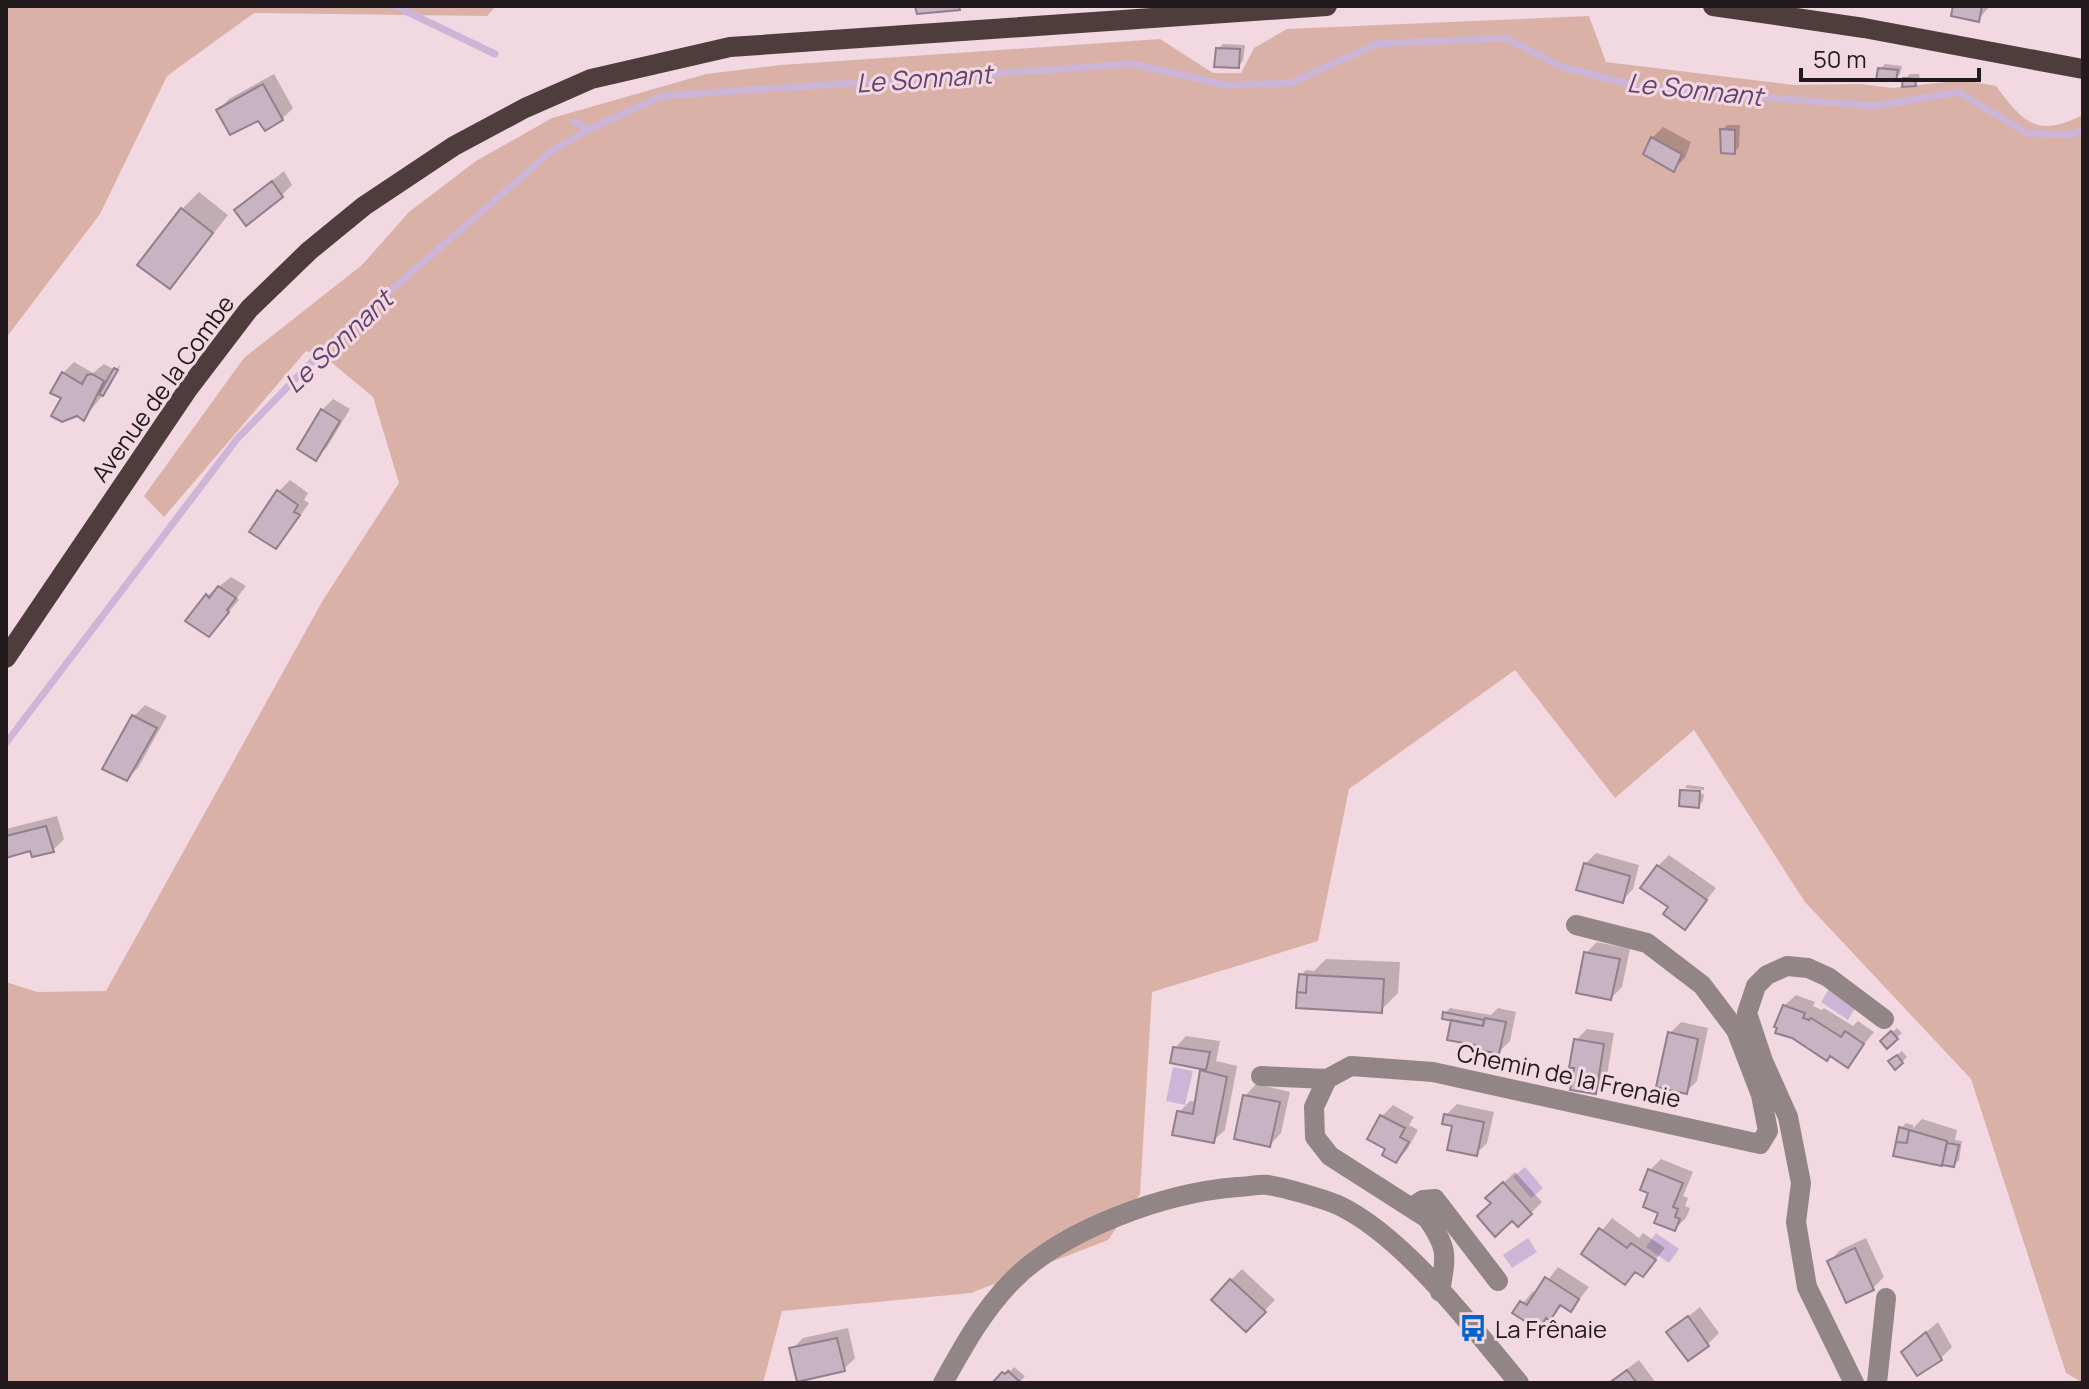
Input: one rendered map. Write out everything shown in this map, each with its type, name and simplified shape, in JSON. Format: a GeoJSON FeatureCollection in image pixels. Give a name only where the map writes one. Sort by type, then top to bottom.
{"type":"FeatureCollection","features":[{"type":"Feature","properties":{"kind":"main road","name":"Avenue de la Combe"},"geometry":{"type":"LineString","coordinates":[[6,658],[188,389],[249,309],[309,251],[364,206],[454,146],[525,108],[591,79],[730,47],[1327,6]]}},
{"type":"Feature","properties":{"kind":"main road"},"geometry":{"type":"LineString","coordinates":[[1713,6],[1864,28],[2083,69]]}},
{"type":"Feature","properties":{"kind":"street","name":"Chemin de la Frenaie"},"geometry":{"type":"LineString","coordinates":[[1327,1079],[1351,1066],[1433,1072],[1760,1144],[1768,1131],[1761,1095],[1736,1030],[1702,985],[1647,943],[1576,925]]}},
{"type":"Feature","properties":{"kind":"street"},"geometry":{"type":"LineString","coordinates":[[1854,1383],[1807,1287],[1796,1222],[1801,1183],[1788,1117],[1763,1061],[1747,1013],[1756,986],[1767,975],[1787,966],[1808,968],[1828,977],[1884,1019]]}},
{"type":"Feature","properties":{"kind":"street"},"geometry":{"type":"LineString","coordinates":[[1261,1076],[1327,1079],[1314,1107],[1315,1137],[1330,1156],[1427,1218],[1438,1234],[1446,1255],[1440,1292]]}},
{"type":"Feature","properties":{"kind":"street"},"geometry":{"type":"LineString","coordinates":[[943,1383],[971,1332],[1012,1281],[1059,1246],[1120,1215],[1166,1200],[1214,1189],[1267,1185],[1337,1205],[1385,1234],[1519,1383]]}},
{"type":"Feature","properties":{"kind":"street"},"geometry":{"type":"LineString","coordinates":[[1412,1207],[1423,1200],[1435,1199],[1498,1281]]}},
{"type":"Feature","properties":{"kind":"street"},"geometry":{"type":"LineString","coordinates":[[1877,1383],[1886,1298]]}},
{"type":"Feature","properties":{"kind":"shaded area"},"geometry":{"type":"Polygon","coordinates":[[[6,6],[496,6],[487,16],[254,13],[167,76],[100,214],[6,338],[6,6]]]}},
{"type":"Feature","properties":{"kind":"shaded area"},"geometry":{"type":"Polygon","coordinates":[[[1589,16],[1606,62],[1794,85],[1861,84],[1893,88],[1963,80],[1996,86],[2024,118],[2043,126],[2067,122],[2083,115],[2083,1383],[2066,1373],[1971,1079],[1805,902],[1694,730],[1615,798],[1515,670],[1349,789],[1318,941],[1152,992],[1140,1194],[1108,1240],[971,1293],[782,1311],[763,1383],[6,1383],[6,982],[37,992],[106,991],[323,600],[399,483],[373,397],[325,357],[306,351],[164,517],[144,496],[244,358],[362,265],[409,212],[476,161],[552,118],[706,74],[781,65],[1160,39],[1213,73],[1241,73],[1254,48],[1287,29],[1589,16]]]}},
{"type":"Feature","properties":{"kind":"shaded area"},"geometry":{"type":"Polygon","coordinates":[[[1829,989],[1856,1007],[1848,1020],[1821,1002],[1829,989]]]}},
{"type":"Feature","properties":{"kind":"shaded area"},"geometry":{"type":"Polygon","coordinates":[[[1173,1067],[1193,1071],[1185,1105],[1166,1101],[1173,1067]]]}},
{"type":"Feature","properties":{"kind":"shaded area"},"geometry":{"type":"Polygon","coordinates":[[[1525,1167],[1543,1188],[1531,1198],[1513,1177],[1525,1167]]]}},
{"type":"Feature","properties":{"kind":"shaded area"},"geometry":{"type":"Polygon","coordinates":[[[1656,1233],[1679,1249],[1669,1263],[1646,1247],[1656,1233]]]}},
{"type":"Feature","properties":{"kind":"shaded area"},"geometry":{"type":"Polygon","coordinates":[[[1528,1238],[1537,1252],[1512,1268],[1503,1255],[1528,1238]]]}},
{"type":"Feature","properties":{"kind":"building"},"geometry":{"type":"Polygon","coordinates":[[[915,6],[959,6],[960,10],[917,14],[915,6]]]}},
{"type":"Feature","properties":{"kind":"building"},"geometry":{"type":"Polygon","coordinates":[[[1953,6],[1982,6],[1979,22],[1951,16],[1953,6]]]}},
{"type":"Feature","properties":{"kind":"building"},"geometry":{"type":"Polygon","coordinates":[[[1216,48],[1240,49],[1239,68],[1214,67],[1216,48]]]}},
{"type":"Feature","properties":{"kind":"building"},"geometry":{"type":"Polygon","coordinates":[[[1878,68],[1898,70],[1896,81],[1876,80],[1878,68]]]}},
{"type":"Feature","properties":{"kind":"building"},"geometry":{"type":"Polygon","coordinates":[[[1903,78],[1915,79],[1916,86],[1902,87],[1903,78]]]}},
{"type":"Feature","properties":{"kind":"building"},"geometry":{"type":"Polygon","coordinates":[[[263,84],[283,120],[265,131],[258,121],[230,135],[216,110],[263,84]]]}},
{"type":"Feature","properties":{"kind":"building"},"geometry":{"type":"Polygon","coordinates":[[[1720,129],[1735,130],[1735,154],[1721,153],[1720,129]]]}},
{"type":"Feature","properties":{"kind":"building"},"geometry":{"type":"Polygon","coordinates":[[[1651,137],[1682,154],[1674,172],[1643,154],[1651,137]]]}},
{"type":"Feature","properties":{"kind":"building"},"geometry":{"type":"Polygon","coordinates":[[[272,181],[283,197],[246,226],[234,210],[272,181]]]}},
{"type":"Feature","properties":{"kind":"building"},"geometry":{"type":"Polygon","coordinates":[[[181,208],[213,233],[170,289],[137,265],[181,208]]]}},
{"type":"Feature","properties":{"kind":"building"},"geometry":{"type":"Polygon","coordinates":[[[114,368],[118,370],[103,396],[99,394],[114,368]]]}},
{"type":"Feature","properties":{"kind":"building"},"geometry":{"type":"Polygon","coordinates":[[[62,372],[82,384],[87,375],[92,374],[104,381],[84,421],[77,416],[62,422],[51,416],[61,398],[50,393],[62,372]]]}},
{"type":"Feature","properties":{"kind":"building"},"geometry":{"type":"Polygon","coordinates":[[[321,409],[340,421],[316,461],[297,449],[321,409]]]}},
{"type":"Feature","properties":{"kind":"building"},"geometry":{"type":"Polygon","coordinates":[[[277,490],[298,505],[294,512],[300,515],[276,549],[249,532],[277,490]]]}},
{"type":"Feature","properties":{"kind":"building"},"geometry":{"type":"Polygon","coordinates":[[[218,586],[236,598],[209,637],[185,621],[206,594],[209,598],[218,586]]]}},
{"type":"Feature","properties":{"kind":"building"},"geometry":{"type":"Polygon","coordinates":[[[132,715],[157,728],[127,781],[102,769],[132,715]]]}},
{"type":"Feature","properties":{"kind":"building"},"geometry":{"type":"Polygon","coordinates":[[[1680,790],[1700,791],[1699,808],[1679,806],[1680,790]]]}},
{"type":"Feature","properties":{"kind":"building"},"geometry":{"type":"Polygon","coordinates":[[[46,826],[54,852],[32,857],[30,851],[6,858],[6,836],[46,826]]]}},
{"type":"Feature","properties":{"kind":"building"},"geometry":{"type":"Polygon","coordinates":[[[1584,863],[1630,876],[1623,903],[1576,890],[1584,863]]]}},
{"type":"Feature","properties":{"kind":"building"},"geometry":{"type":"Polygon","coordinates":[[[1657,865],[1707,900],[1685,930],[1663,914],[1668,907],[1640,888],[1657,865]]]}},
{"type":"Feature","properties":{"kind":"building"},"geometry":{"type":"Polygon","coordinates":[[[1584,952],[1620,959],[1611,1000],[1576,993],[1584,952]]]}},
{"type":"Feature","properties":{"kind":"building"},"geometry":{"type":"Polygon","coordinates":[[[1299,974],[1307,975],[1306,993],[1297,992],[1299,974]]]}},
{"type":"Feature","properties":{"kind":"building"},"geometry":{"type":"Polygon","coordinates":[[[1307,975],[1384,979],[1382,1013],[1296,1008],[1297,992],[1306,993],[1307,975]]]}},
{"type":"Feature","properties":{"kind":"building"},"geometry":{"type":"Polygon","coordinates":[[[1783,1005],[1805,1013],[1803,1018],[1811,1018],[1841,1037],[1845,1031],[1864,1044],[1848,1068],[1830,1056],[1827,1061],[1792,1038],[1775,1033],[1777,1028],[1774,1027],[1783,1005]]]}},
{"type":"Feature","properties":{"kind":"building"},"geometry":{"type":"Polygon","coordinates":[[[1443,1012],[1484,1020],[1483,1026],[1442,1019],[1443,1012]]]}},
{"type":"Feature","properties":{"kind":"building"},"geometry":{"type":"Polygon","coordinates":[[[1485,1018],[1506,1022],[1499,1054],[1479,1050],[1480,1046],[1447,1040],[1451,1020],[1483,1026],[1485,1018]]]}},
{"type":"Feature","properties":{"kind":"building"},"geometry":{"type":"Polygon","coordinates":[[[1891,1031],[1898,1039],[1887,1049],[1880,1041],[1891,1031]]]}},
{"type":"Feature","properties":{"kind":"building"},"geometry":{"type":"Polygon","coordinates":[[[1668,1032],[1698,1039],[1687,1094],[1656,1087],[1668,1032]]]}},
{"type":"Feature","properties":{"kind":"building"},"geometry":{"type":"Polygon","coordinates":[[[1574,1039],[1604,1044],[1596,1094],[1570,1090],[1574,1068],[1569,1068],[1574,1039]]]}},
{"type":"Feature","properties":{"kind":"building"},"geometry":{"type":"Polygon","coordinates":[[[1173,1047],[1210,1052],[1206,1070],[1170,1063],[1173,1047]]]}},
{"type":"Feature","properties":{"kind":"building"},"geometry":{"type":"Polygon","coordinates":[[[1897,1055],[1903,1063],[1895,1070],[1888,1061],[1897,1055]]]}},
{"type":"Feature","properties":{"kind":"building"},"geometry":{"type":"Polygon","coordinates":[[[1200,1070],[1227,1077],[1214,1143],[1172,1135],[1177,1111],[1193,1114],[1200,1070]]]}},
{"type":"Feature","properties":{"kind":"building"},"geometry":{"type":"Polygon","coordinates":[[[1243,1095],[1280,1102],[1270,1147],[1234,1139],[1243,1095]]]}},
{"type":"Feature","properties":{"kind":"building"},"geometry":{"type":"Polygon","coordinates":[[[1444,1114],[1484,1122],[1477,1156],[1447,1150],[1452,1126],[1442,1124],[1444,1114]]]}},
{"type":"Feature","properties":{"kind":"building"},"geometry":{"type":"Polygon","coordinates":[[[1380,1115],[1405,1128],[1400,1137],[1409,1142],[1396,1163],[1382,1155],[1385,1149],[1367,1139],[1380,1115]]]}},
{"type":"Feature","properties":{"kind":"building"},"geometry":{"type":"Polygon","coordinates":[[[1899,1127],[1909,1130],[1907,1143],[1896,1142],[1899,1127]]]}},
{"type":"Feature","properties":{"kind":"building"},"geometry":{"type":"Polygon","coordinates":[[[1909,1130],[1947,1141],[1942,1166],[1893,1156],[1896,1142],[1907,1143],[1909,1130]]]}},
{"type":"Feature","properties":{"kind":"building"},"geometry":{"type":"Polygon","coordinates":[[[1947,1143],[1959,1145],[1954,1167],[1942,1165],[1947,1143]]]}},
{"type":"Feature","properties":{"kind":"building"},"geometry":{"type":"Polygon","coordinates":[[[1648,1169],[1683,1183],[1673,1207],[1678,1209],[1675,1217],[1680,1219],[1675,1231],[1654,1223],[1658,1213],[1643,1207],[1648,1193],[1640,1190],[1648,1169]]]}},
{"type":"Feature","properties":{"kind":"building"},"geometry":{"type":"Polygon","coordinates":[[[1503,1182],[1532,1214],[1518,1227],[1512,1221],[1495,1237],[1477,1216],[1491,1203],[1485,1198],[1503,1182]]]}},
{"type":"Feature","properties":{"kind":"building"},"geometry":{"type":"Polygon","coordinates":[[[1599,1228],[1627,1248],[1631,1243],[1656,1260],[1643,1277],[1635,1272],[1625,1285],[1581,1254],[1599,1228]]]}},
{"type":"Feature","properties":{"kind":"building"},"geometry":{"type":"Polygon","coordinates":[[[1855,1248],[1874,1290],[1846,1303],[1827,1261],[1855,1248]]]}},
{"type":"Feature","properties":{"kind":"building"},"geometry":{"type":"Polygon","coordinates":[[[1545,1277],[1579,1299],[1571,1312],[1560,1305],[1550,1321],[1546,1318],[1539,1330],[1512,1313],[1520,1301],[1527,1305],[1545,1277]]]}},
{"type":"Feature","properties":{"kind":"building"},"geometry":{"type":"Polygon","coordinates":[[[1230,1279],[1266,1312],[1246,1332],[1211,1300],[1230,1279]]]}},
{"type":"Feature","properties":{"kind":"building"},"geometry":{"type":"Polygon","coordinates":[[[1688,1316],[1709,1346],[1688,1361],[1666,1332],[1688,1316]]]}},
{"type":"Feature","properties":{"kind":"building"},"geometry":{"type":"Polygon","coordinates":[[[1926,1332],[1942,1360],[1917,1376],[1901,1352],[1926,1332]]]}},
{"type":"Feature","properties":{"kind":"building"},"geometry":{"type":"Polygon","coordinates":[[[837,1338],[845,1371],[797,1382],[789,1348],[837,1338]]]}},
{"type":"Feature","properties":{"kind":"building"},"geometry":{"type":"Polygon","coordinates":[[[1627,1370],[1637,1383],[1609,1383],[1627,1370]]]}},
{"type":"Feature","properties":{"kind":"building"},"geometry":{"type":"Polygon","coordinates":[[[1008,1371],[1021,1383],[993,1382],[1002,1372],[1005,1374],[1008,1371]]]}},
{"type":"Feature","properties":{"kind":"waterway"},"geometry":{"type":"LineString","coordinates":[[395,6],[495,54]]}},
{"type":"Feature","properties":{"kind":"waterway","name":"Le Sonnant"},"geometry":{"type":"LineString","coordinates":[[6,743],[237,439],[332,341],[553,150],[662,96],[1133,64],[1226,85],[1291,83],[1376,44],[1506,38],[1562,67],[1645,88],[1875,106],[1958,92],[2027,133],[2070,135],[2083,130]]}},
{"type":"Feature","properties":{"kind":"waterway"},"geometry":{"type":"LineString","coordinates":[[574,122],[590,129]]}},
{"type":"Feature","properties":{"kind":"place","name":"La Frênaie"},"geometry":{"type":"Point","coordinates":[1473,1328]}}]}
